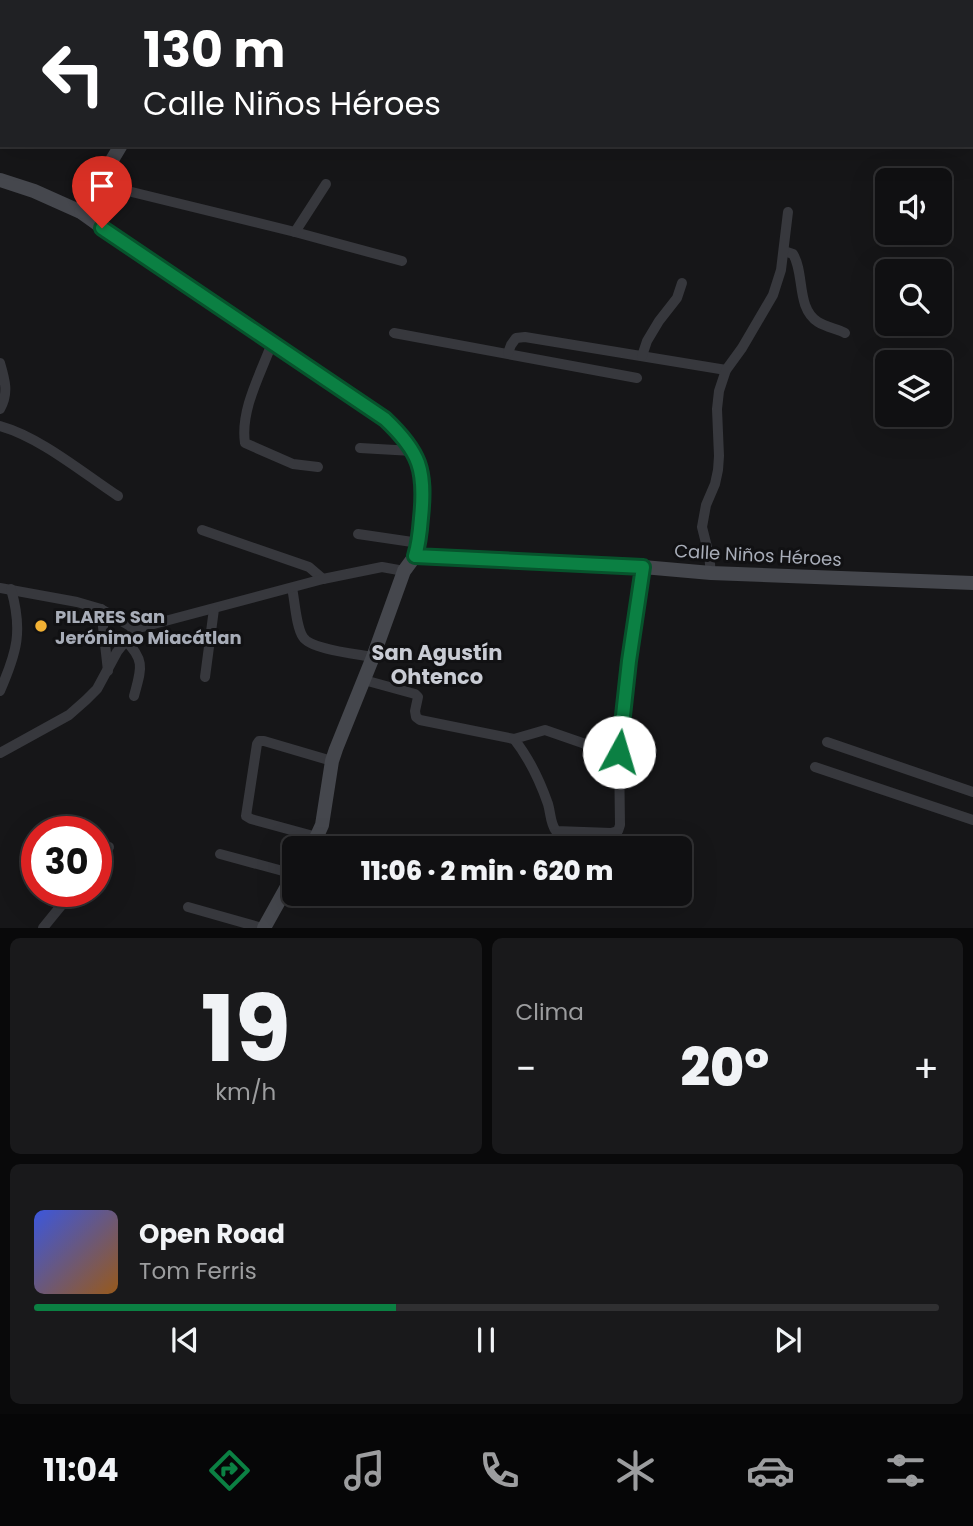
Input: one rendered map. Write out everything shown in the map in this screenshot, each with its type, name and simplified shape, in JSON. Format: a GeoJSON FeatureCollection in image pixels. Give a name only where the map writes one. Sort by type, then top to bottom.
{"type":"FeatureCollection","features":[{"type":"Feature","properties":{"kind":"street"},"geometry":{"type":"LineString","coordinates":[[81,212],[120,147]]}},
{"type":"Feature","properties":{"kind":"street"},"geometry":{"type":"LineString","coordinates":[[0,180],[34,191],[81,212],[385,419],[403,436],[413,451],[420,466],[423,485],[417,550],[404,571],[332,761],[317,836]]}},
{"type":"Feature","properties":{"kind":"street"},"geometry":{"type":"LineString","coordinates":[[99,184],[402,261]]}},
{"type":"Feature","properties":{"kind":"street"},"geometry":{"type":"LineString","coordinates":[[295,232],[326,184]]}},
{"type":"Feature","properties":{"kind":"street"},"geometry":{"type":"LineString","coordinates":[[711,573],[702,527],[718,470],[719,391],[726,370],[773,295],[782,270],[788,212]]}},
{"type":"Feature","properties":{"kind":"street"},"geometry":{"type":"LineString","coordinates":[[785,251],[793,254],[798,262],[803,297],[809,313],[818,322],[845,333]]}},
{"type":"Feature","properties":{"kind":"street"},"geometry":{"type":"LineString","coordinates":[[642,356],[647,341],[677,298],[682,284]]}},
{"type":"Feature","properties":{"kind":"street"},"geometry":{"type":"LineString","coordinates":[[394,333],[636,378]]}},
{"type":"Feature","properties":{"kind":"street"},"geometry":{"type":"LineString","coordinates":[[508,353],[516,338],[525,337],[726,370]]}},
{"type":"Feature","properties":{"kind":"street"},"geometry":{"type":"LineString","coordinates":[[272,343],[246,413],[245,443],[293,464],[318,467]]}},
{"type":"Feature","properties":{"kind":"street"},"geometry":{"type":"LineString","coordinates":[[0,363],[6,390],[5,401],[0,410]]}},
{"type":"Feature","properties":{"kind":"street"},"geometry":{"type":"LineString","coordinates":[[0,426],[32,438],[118,496]]}},
{"type":"Feature","properties":{"kind":"street"},"geometry":{"type":"LineString","coordinates":[[360,448],[413,451]]}},
{"type":"Feature","properties":{"kind":"street"},"geometry":{"type":"LineString","coordinates":[[201,530],[309,567],[323,579]]}},
{"type":"Feature","properties":{"kind":"street"},"geometry":{"type":"LineString","coordinates":[[358,534],[417,550]]}},
{"type":"Feature","properties":{"kind":"street","name":"Calle Niños Héroes"},"geometry":{"type":"LineString","coordinates":[[417,550],[711,573],[973,583]]}},
{"type":"Feature","properties":{"kind":"street"},"geometry":{"type":"LineString","coordinates":[[0,754],[69,715],[97,689],[125,640],[135,629],[323,579],[382,567],[404,571]]}},
{"type":"Feature","properties":{"kind":"street"},"geometry":{"type":"LineString","coordinates":[[514,739],[527,757],[556,831],[618,831],[619,752],[643,567]]}},
{"type":"Feature","properties":{"kind":"street"},"geometry":{"type":"LineString","coordinates":[[292,587],[300,631],[308,643],[373,657]]}},
{"type":"Feature","properties":{"kind":"street"},"geometry":{"type":"LineString","coordinates":[[3,588],[101,609],[135,629]]}},
{"type":"Feature","properties":{"kind":"street"},"geometry":{"type":"LineString","coordinates":[[0,691],[15,652],[18,636],[17,609],[3,588]]}},
{"type":"Feature","properties":{"kind":"street"},"geometry":{"type":"LineString","coordinates":[[205,677],[214,608]]}},
{"type":"Feature","properties":{"kind":"street"},"geometry":{"type":"LineString","coordinates":[[101,609],[108,671]]}},
{"type":"Feature","properties":{"kind":"street"},"geometry":{"type":"LineString","coordinates":[[125,640],[141,662],[134,696]]}},
{"type":"Feature","properties":{"kind":"street"},"geometry":{"type":"LineString","coordinates":[[364,680],[415,694],[418,697],[416,717],[420,720],[514,739],[545,730],[594,747],[619,752]]}},
{"type":"Feature","properties":{"kind":"street"},"geometry":{"type":"LineString","coordinates":[[298,836],[247,814],[257,744],[264,741],[332,761]]}},
{"type":"Feature","properties":{"kind":"street"},"geometry":{"type":"LineString","coordinates":[[827,742],[973,792]]}},
{"type":"Feature","properties":{"kind":"street"},"geometry":{"type":"LineString","coordinates":[[815,767],[973,820]]}},
{"type":"Feature","properties":{"kind":"street"},"geometry":{"type":"LineString","coordinates":[[220,854],[282,871]]}},
{"type":"Feature","properties":{"kind":"street"},"geometry":{"type":"LineString","coordinates":[[188,907],[263,928],[282,895]]}},
{"type":"Feature","properties":{"kind":"street"},"geometry":{"type":"LineString","coordinates":[[43,928],[60,907]]}},
{"type":"Feature","properties":{"kind":"place","name":"PILARES San Jerónimo Miacátlan"},"geometry":{"type":"Point","coordinates":[41,626]}},
{"type":"Feature","properties":{"kind":"district","name":"San Agustín Ohtenco"},"geometry":{"type":"Point","coordinates":[437,664]}},
{"type":"Feature","properties":{"kind":"route"},"geometry":{"type":"LineString","coordinates":[[102,228],[385,419],[403,436],[420,466],[423,485],[419,544],[415,556],[643,567],[619,752]]}}]}
